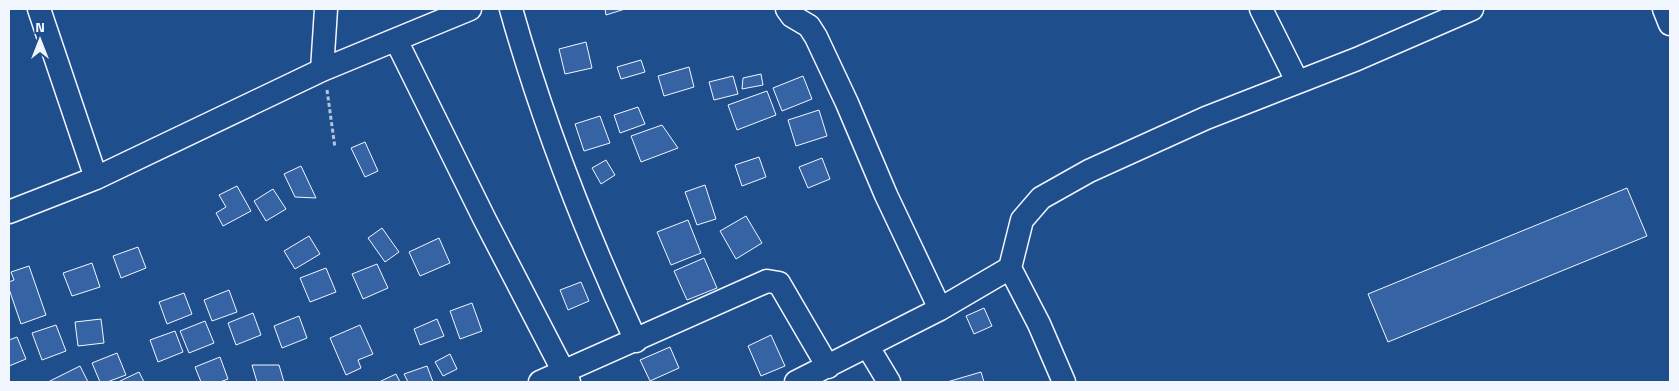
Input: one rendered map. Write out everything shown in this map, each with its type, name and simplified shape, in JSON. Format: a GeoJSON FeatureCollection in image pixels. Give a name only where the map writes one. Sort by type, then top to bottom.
{"type":"FeatureCollection","features":[{"type":"Feature","properties":{"kind":"street"},"geometry":{"type":"LineString","coordinates":[[39,9],[96,178]]}},
{"type":"Feature","properties":{"kind":"street"},"geometry":{"type":"LineString","coordinates":[[322,70],[326,9]]}},
{"type":"Feature","properties":{"kind":"street"},"geometry":{"type":"LineString","coordinates":[[9,212],[96,178],[322,70],[470,9]]}},
{"type":"Feature","properties":{"kind":"street"},"geometry":{"type":"LineString","coordinates":[[511,9],[552,142],[599,262],[636,341]]}},
{"type":"Feature","properties":{"kind":"street"},"geometry":{"type":"LineString","coordinates":[[786,9],[792,16],[809,26],[816,37],[847,103],[886,195],[940,309]]}},
{"type":"Feature","properties":{"kind":"street"},"geometry":{"type":"LineString","coordinates":[[1261,9],[1297,81]]}},
{"type":"Feature","properties":{"kind":"street"},"geometry":{"type":"LineString","coordinates":[[1064,382],[1039,324],[1010,268],[1022,220],[1041,198],[1089,171],[1150,143],[1297,81],[1357,59],[1472,9]]}},
{"type":"Feature","properties":{"kind":"street"},"geometry":{"type":"LineString","coordinates":[[1664,9],[1670,24]]}},
{"type":"Feature","properties":{"kind":"street"},"geometry":{"type":"LineString","coordinates":[[396,40],[489,228],[567,377]]}},
{"type":"Feature","properties":{"kind":"street"},"geometry":{"type":"LineString","coordinates":[[796,382],[940,309],[1010,268]]}},
{"type":"Feature","properties":{"kind":"street"},"geometry":{"type":"LineString","coordinates":[[540,382],[567,377],[636,341],[768,281],[779,283],[828,367]]}},
{"type":"Feature","properties":{"kind":"street"},"geometry":{"type":"LineString","coordinates":[[868,347],[889,382]]}},
{"type":"Feature","properties":{"kind":"path"},"geometry":{"type":"LineString","coordinates":[[322,70],[335,148]]}},
{"type":"Feature","properties":{"kind":"building"},"geometry":{"type":"Polygon","coordinates":[[[605,9],[625,9],[606,15],[605,9]]]}},
{"type":"Feature","properties":{"kind":"building"},"geometry":{"type":"Polygon","coordinates":[[[586,42],[592,68],[565,74],[559,49],[586,42]]]}},
{"type":"Feature","properties":{"kind":"building"},"geometry":{"type":"Polygon","coordinates":[[[641,60],[645,72],[621,79],[617,67],[641,60]]]}},
{"type":"Feature","properties":{"kind":"building"},"geometry":{"type":"Polygon","coordinates":[[[689,67],[694,87],[664,96],[658,76],[689,67]]]}},
{"type":"Feature","properties":{"kind":"building"},"geometry":{"type":"Polygon","coordinates":[[[761,74],[763,85],[742,89],[743,78],[761,74]]]}},
{"type":"Feature","properties":{"kind":"building"},"geometry":{"type":"Polygon","coordinates":[[[733,76],[738,94],[714,100],[709,82],[733,76]]]}},
{"type":"Feature","properties":{"kind":"building"},"geometry":{"type":"Polygon","coordinates":[[[803,76],[812,99],[782,111],[773,88],[803,76]]]}},
{"type":"Feature","properties":{"kind":"building"},"geometry":{"type":"Polygon","coordinates":[[[767,91],[776,115],[737,130],[728,105],[767,91]]]}},
{"type":"Feature","properties":{"kind":"building"},"geometry":{"type":"Polygon","coordinates":[[[638,107],[645,124],[620,133],[614,115],[638,107]]]}},
{"type":"Feature","properties":{"kind":"building"},"geometry":{"type":"Polygon","coordinates":[[[819,110],[827,136],[796,146],[788,120],[819,110]]]}},
{"type":"Feature","properties":{"kind":"building"},"geometry":{"type":"Polygon","coordinates":[[[600,116],[610,143],[584,151],[575,124],[600,116]]]}},
{"type":"Feature","properties":{"kind":"building"},"geometry":{"type":"Polygon","coordinates":[[[662,125],[678,148],[641,162],[631,136],[662,125]]]}},
{"type":"Feature","properties":{"kind":"building"},"geometry":{"type":"Polygon","coordinates":[[[365,142],[378,171],[365,177],[351,148],[365,142]]]}},
{"type":"Feature","properties":{"kind":"building"},"geometry":{"type":"Polygon","coordinates":[[[759,157],[766,177],[742,186],[735,165],[759,157]]]}},
{"type":"Feature","properties":{"kind":"building"},"geometry":{"type":"Polygon","coordinates":[[[822,158],[830,179],[808,188],[799,167],[822,158]]]}},
{"type":"Feature","properties":{"kind":"building"},"geometry":{"type":"Polygon","coordinates":[[[606,160],[615,175],[601,184],[592,168],[606,160]]]}},
{"type":"Feature","properties":{"kind":"building"},"geometry":{"type":"Polygon","coordinates":[[[301,166],[316,198],[295,197],[284,174],[301,166]]]}},
{"type":"Feature","properties":{"kind":"building"},"geometry":{"type":"Polygon","coordinates":[[[705,185],[716,219],[697,225],[685,192],[705,185]]]}},
{"type":"Feature","properties":{"kind":"building"},"geometry":{"type":"Polygon","coordinates":[[[237,186],[251,211],[223,226],[216,213],[226,207],[219,195],[237,186]]]}},
{"type":"Feature","properties":{"kind":"building"},"geometry":{"type":"Polygon","coordinates":[[[1627,188],[1647,236],[1388,342],[1368,294],[1627,188]]]}},
{"type":"Feature","properties":{"kind":"building"},"geometry":{"type":"Polygon","coordinates":[[[273,189],[286,209],[266,221],[254,201],[273,189]]]}},
{"type":"Feature","properties":{"kind":"building"},"geometry":{"type":"Polygon","coordinates":[[[746,216],[762,243],[736,259],[720,231],[746,216]]]}},
{"type":"Feature","properties":{"kind":"building"},"geometry":{"type":"Polygon","coordinates":[[[688,220],[701,253],[671,265],[657,232],[688,220]]]}},
{"type":"Feature","properties":{"kind":"building"},"geometry":{"type":"Polygon","coordinates":[[[382,228],[399,252],[385,262],[368,238],[382,228]]]}},
{"type":"Feature","properties":{"kind":"building"},"geometry":{"type":"Polygon","coordinates":[[[309,236],[320,254],[295,269],[284,251],[309,236]]]}},
{"type":"Feature","properties":{"kind":"building"},"geometry":{"type":"Polygon","coordinates":[[[439,238],[450,263],[420,276],[409,252],[439,238]]]}},
{"type":"Feature","properties":{"kind":"building"},"geometry":{"type":"Polygon","coordinates":[[[138,247],[146,268],[121,278],[113,256],[138,247]]]}},
{"type":"Feature","properties":{"kind":"building"},"geometry":{"type":"Polygon","coordinates":[[[704,258],[717,288],[687,300],[674,271],[704,258]]]}},
{"type":"Feature","properties":{"kind":"building"},"geometry":{"type":"Polygon","coordinates":[[[92,263],[100,287],[72,296],[63,273],[92,263]]]}},
{"type":"Feature","properties":{"kind":"building"},"geometry":{"type":"Polygon","coordinates":[[[377,264],[388,288],[363,299],[352,274],[377,264]]]}},
{"type":"Feature","properties":{"kind":"building"},"geometry":{"type":"Polygon","coordinates":[[[29,266],[46,315],[21,324],[9,289],[9,282],[14,280],[11,272],[29,266]]]}},
{"type":"Feature","properties":{"kind":"building"},"geometry":{"type":"Polygon","coordinates":[[[326,268],[336,292],[310,302],[300,278],[326,268]]]}},
{"type":"Feature","properties":{"kind":"building"},"geometry":{"type":"Polygon","coordinates":[[[581,282],[589,301],[568,310],[560,290],[581,282]]]}},
{"type":"Feature","properties":{"kind":"building"},"geometry":{"type":"Polygon","coordinates":[[[229,290],[237,312],[212,321],[204,300],[229,290]]]}},
{"type":"Feature","properties":{"kind":"building"},"geometry":{"type":"Polygon","coordinates":[[[184,293],[192,314],[167,324],[159,302],[184,293]]]}},
{"type":"Feature","properties":{"kind":"building"},"geometry":{"type":"Polygon","coordinates":[[[472,303],[482,331],[460,339],[450,311],[472,303]]]}},
{"type":"Feature","properties":{"kind":"building"},"geometry":{"type":"Polygon","coordinates":[[[984,308],[992,326],[974,334],[966,316],[984,308]]]}},
{"type":"Feature","properties":{"kind":"building"},"geometry":{"type":"Polygon","coordinates":[[[253,313],[261,335],[236,345],[228,323],[253,313]]]}},
{"type":"Feature","properties":{"kind":"building"},"geometry":{"type":"Polygon","coordinates":[[[299,316],[307,338],[282,348],[274,326],[299,316]]]}},
{"type":"Feature","properties":{"kind":"building"},"geometry":{"type":"Polygon","coordinates":[[[101,319],[104,343],[78,346],[75,322],[101,319]]]}},
{"type":"Feature","properties":{"kind":"building"},"geometry":{"type":"Polygon","coordinates":[[[437,319],[444,336],[420,345],[414,329],[437,319]]]}},
{"type":"Feature","properties":{"kind":"building"},"geometry":{"type":"Polygon","coordinates":[[[205,321],[214,343],[189,353],[180,331],[205,321]]]}},
{"type":"Feature","properties":{"kind":"building"},"geometry":{"type":"Polygon","coordinates":[[[56,325],[66,351],[42,360],[32,333],[56,325]]]}},
{"type":"Feature","properties":{"kind":"building"},"geometry":{"type":"Polygon","coordinates":[[[360,325],[373,354],[358,360],[361,368],[346,375],[330,338],[360,325]]]}},
{"type":"Feature","properties":{"kind":"building"},"geometry":{"type":"Polygon","coordinates":[[[175,331],[183,352],[158,362],[150,340],[175,331]]]}},
{"type":"Feature","properties":{"kind":"building"},"geometry":{"type":"Polygon","coordinates":[[[771,335],[785,366],[761,376],[748,346],[771,335]]]}},
{"type":"Feature","properties":{"kind":"building"},"geometry":{"type":"Polygon","coordinates":[[[17,337],[26,359],[9,366],[9,340],[17,337]]]}},
{"type":"Feature","properties":{"kind":"building"},"geometry":{"type":"Polygon","coordinates":[[[670,347],[679,368],[650,381],[640,360],[670,347]]]}},
{"type":"Feature","properties":{"kind":"building"},"geometry":{"type":"Polygon","coordinates":[[[117,353],[126,375],[107,382],[100,382],[92,363],[117,353]]]}},
{"type":"Feature","properties":{"kind":"building"},"geometry":{"type":"Polygon","coordinates":[[[450,354],[457,369],[443,376],[435,362],[450,354]]]}},
{"type":"Feature","properties":{"kind":"building"},"geometry":{"type":"Polygon","coordinates":[[[220,357],[228,379],[220,382],[201,382],[195,367],[220,357]]]}},
{"type":"Feature","properties":{"kind":"building"},"geometry":{"type":"Polygon","coordinates":[[[252,365],[279,365],[284,382],[257,382],[252,365]]]}},
{"type":"Feature","properties":{"kind":"building"},"geometry":{"type":"Polygon","coordinates":[[[80,366],[88,382],[48,382],[80,366]]]}},
{"type":"Feature","properties":{"kind":"building"},"geometry":{"type":"Polygon","coordinates":[[[427,366],[433,382],[408,382],[404,374],[427,366]]]}},
{"type":"Feature","properties":{"kind":"building"},"geometry":{"type":"Polygon","coordinates":[[[139,372],[144,382],[118,382],[139,372]]]}},
{"type":"Feature","properties":{"kind":"building"},"geometry":{"type":"Polygon","coordinates":[[[981,372],[984,382],[947,382],[981,372]]]}},
{"type":"Feature","properties":{"kind":"building"},"geometry":{"type":"Polygon","coordinates":[[[396,374],[400,382],[379,382],[396,374]]]}}]}
